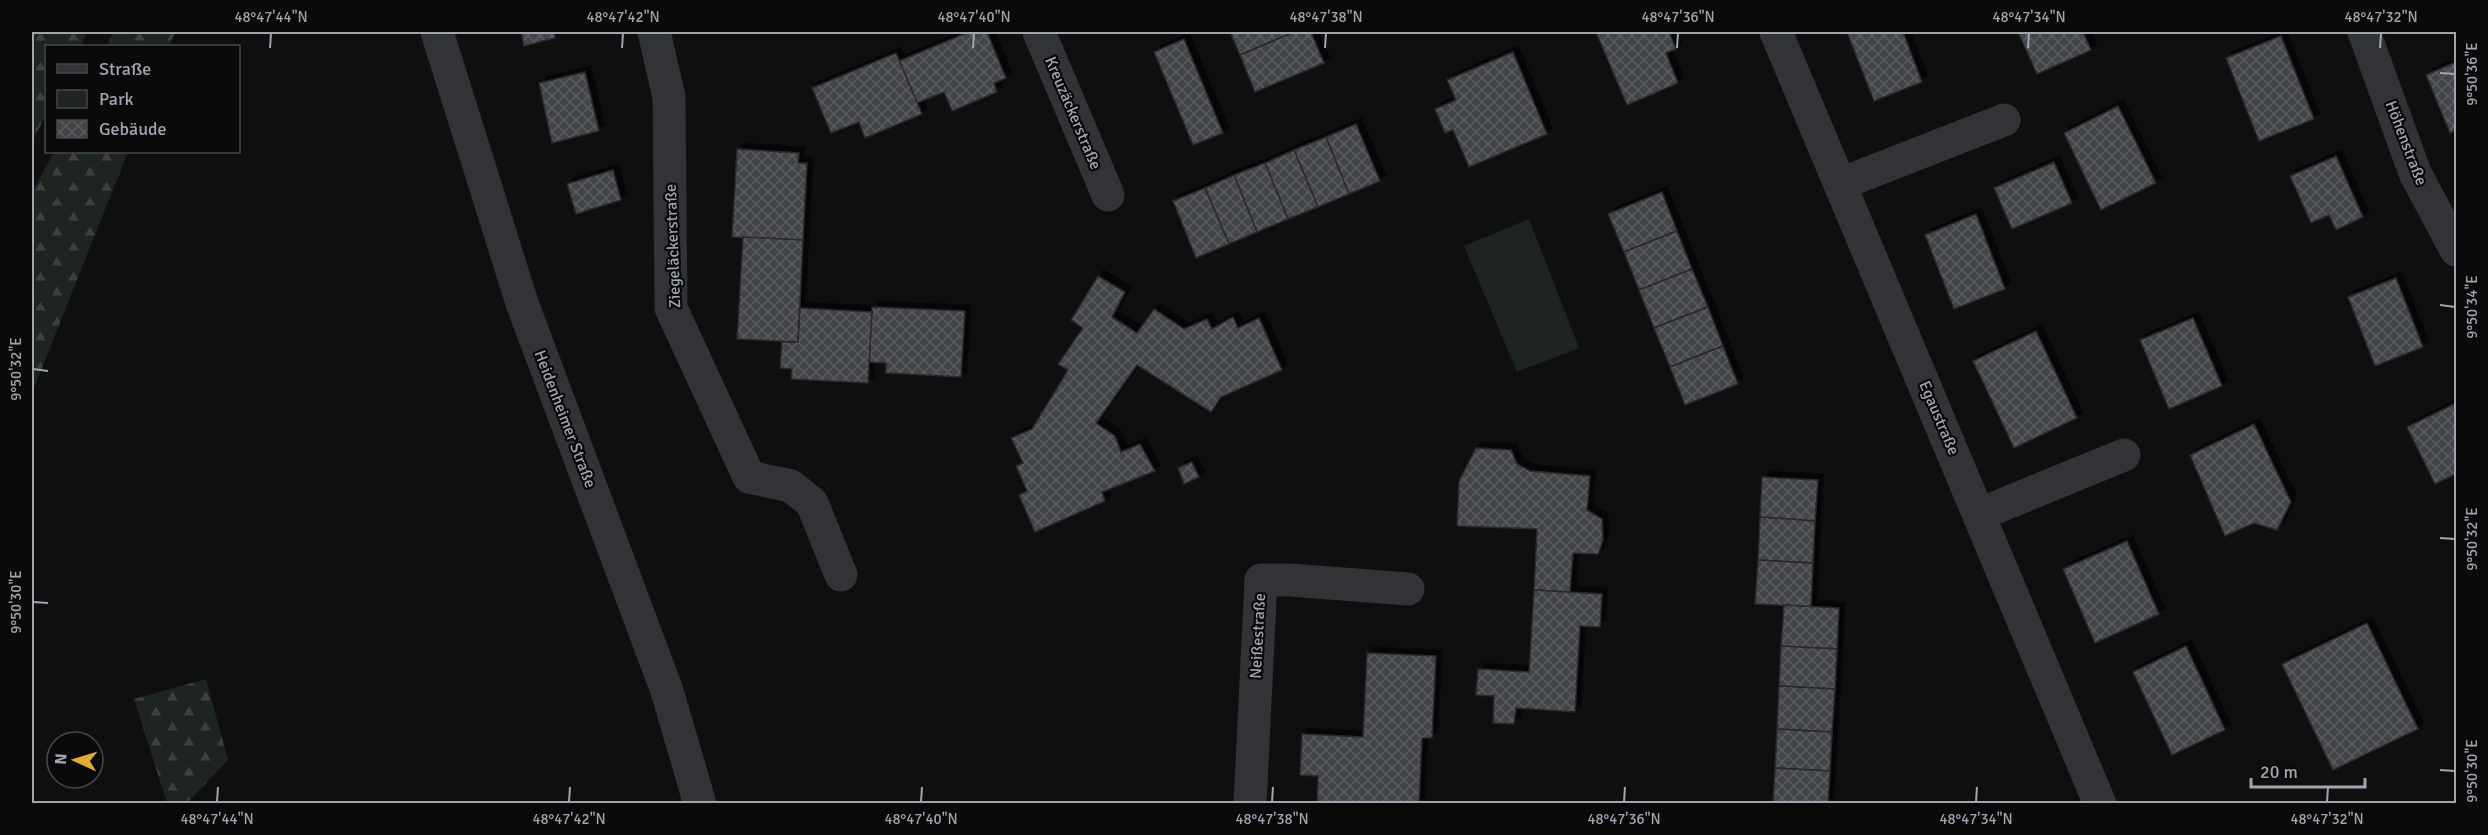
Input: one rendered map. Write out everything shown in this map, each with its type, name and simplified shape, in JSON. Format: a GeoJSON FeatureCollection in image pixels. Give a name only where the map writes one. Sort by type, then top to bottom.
{"type":"FeatureCollection","features":[{"type":"Feature","properties":{"kind":"street","name":"Heidenheimer Straße"},"geometry":{"type":"LineString","coordinates":[[437,32],[522,303],[667,691],[700,804]]}},
{"type":"Feature","properties":{"kind":"street","name":"Ziegeläckerstraße"},"geometry":{"type":"LineString","coordinates":[[654,32],[669,98],[671,308],[749,477],[791,486],[812,503],[841,574]]}},
{"type":"Feature","properties":{"kind":"street","name":"Kreuzäckerstraße"},"geometry":{"type":"LineString","coordinates":[[1039,32],[1108,195]]}},
{"type":"Feature","properties":{"kind":"street","name":"Egaustraße"},"geometry":{"type":"LineString","coordinates":[[1776,32],[2100,804]]}},
{"type":"Feature","properties":{"kind":"street","name":"Höhenstraße"},"geometry":{"type":"LineString","coordinates":[[2364,32],[2415,173],[2457,250]]}},
{"type":"Feature","properties":{"kind":"street"},"geometry":{"type":"LineString","coordinates":[[1840,184],[2004,120]]}},
{"type":"Feature","properties":{"kind":"street"},"geometry":{"type":"LineString","coordinates":[[1980,514],[2124,455]]}},
{"type":"Feature","properties":{"kind":"street","name":"Neißestraße"},"geometry":{"type":"LineString","coordinates":[[1250,804],[1261,580],[1408,589]]}},
{"type":"Feature","properties":{"kind":"green space"},"geometry":{"type":"Polygon","coordinates":[[[32,32],[87,32],[81,45],[45,45],[45,117],[32,142],[32,32]]]}},
{"type":"Feature","properties":{"kind":"green space"},"geometry":{"type":"Polygon","coordinates":[[[113,32],[175,32],[169,45],[107,45],[113,32]]]}},
{"type":"Feature","properties":{"kind":"green space"},"geometry":{"type":"Polygon","coordinates":[[[53,153],[128,153],[32,393],[32,192],[53,153]]]}},
{"type":"Feature","properties":{"kind":"green space"},"geometry":{"type":"Polygon","coordinates":[[[1529,219],[1579,348],[1517,372],[1464,246],[1529,219]]]}},
{"type":"Feature","properties":{"kind":"green space"},"geometry":{"type":"Polygon","coordinates":[[[206,679],[228,760],[187,803],[167,803],[134,699],[206,679]]]}},
{"type":"Feature","properties":{"kind":"building"},"geometry":{"type":"Polygon","coordinates":[[[521,32],[554,32],[555,38],[524,46],[521,32]]]}},
{"type":"Feature","properties":{"kind":"building"},"geometry":{"type":"Polygon","coordinates":[[[969,32],[987,32],[1006,78],[994,83],[997,92],[952,111],[944,92],[917,103],[899,61],[969,32]]]}},
{"type":"Feature","properties":{"kind":"building"},"geometry":{"type":"Polygon","coordinates":[[[1230,32],[1294,32],[1240,55],[1230,32]]]}},
{"type":"Feature","properties":{"kind":"building"},"geometry":{"type":"Polygon","coordinates":[[[1294,32],[1311,32],[1324,63],[1255,92],[1240,55],[1294,32]]]}},
{"type":"Feature","properties":{"kind":"building"},"geometry":{"type":"Polygon","coordinates":[[[1596,32],[1669,32],[1676,49],[1666,53],[1678,83],[1627,105],[1596,32]]]}},
{"type":"Feature","properties":{"kind":"building"},"geometry":{"type":"Polygon","coordinates":[[[1847,32],[1903,32],[1922,82],[1874,101],[1847,32]]]}},
{"type":"Feature","properties":{"kind":"building"},"geometry":{"type":"Polygon","coordinates":[[[2018,32],[2083,32],[2091,50],[2037,74],[2018,32]]]}},
{"type":"Feature","properties":{"kind":"building"},"geometry":{"type":"Polygon","coordinates":[[[2281,36],[2314,119],[2259,141],[2226,58],[2281,36]]]}},
{"type":"Feature","properties":{"kind":"building"},"geometry":{"type":"Polygon","coordinates":[[[1184,39],[1223,133],[1193,145],[1154,52],[1184,39]]]}},
{"type":"Feature","properties":{"kind":"building"},"geometry":{"type":"Polygon","coordinates":[[[1513,52],[1547,134],[1469,167],[1453,130],[1445,133],[1435,109],[1456,100],[1447,80],[1513,52]]]}},
{"type":"Feature","properties":{"kind":"building"},"geometry":{"type":"Polygon","coordinates":[[[896,53],[922,114],[865,138],[859,122],[831,133],[812,88],[896,53]]]}},
{"type":"Feature","properties":{"kind":"building"},"geometry":{"type":"Polygon","coordinates":[[[2456,62],[2456,130],[2450,133],[2426,75],[2456,62]]]}},
{"type":"Feature","properties":{"kind":"building"},"geometry":{"type":"Polygon","coordinates":[[[585,72],[599,131],[552,143],[539,83],[585,72]]]}},
{"type":"Feature","properties":{"kind":"building"},"geometry":{"type":"Polygon","coordinates":[[[2118,106],[2156,183],[2101,210],[2064,133],[2118,106]]]}},
{"type":"Feature","properties":{"kind":"building"},"geometry":{"type":"Polygon","coordinates":[[[1356,124],[1380,181],[1349,194],[1326,137],[1356,124]]]}},
{"type":"Feature","properties":{"kind":"building"},"geometry":{"type":"Polygon","coordinates":[[[1326,137],[1349,194],[1318,207],[1294,150],[1326,137]]]}},
{"type":"Feature","properties":{"kind":"building"},"geometry":{"type":"Polygon","coordinates":[[[737,149],[799,153],[798,163],[807,163],[803,240],[732,237],[737,149]]]}},
{"type":"Feature","properties":{"kind":"building"},"geometry":{"type":"Polygon","coordinates":[[[1294,150],[1318,207],[1288,219],[1265,163],[1294,150]]]}},
{"type":"Feature","properties":{"kind":"building"},"geometry":{"type":"Polygon","coordinates":[[[2336,156],[2363,217],[2336,230],[2329,215],[2311,223],[2290,176],[2336,156]]]}},
{"type":"Feature","properties":{"kind":"building"},"geometry":{"type":"Polygon","coordinates":[[[2054,162],[2072,203],[2012,229],[1994,188],[2054,162]]]}},
{"type":"Feature","properties":{"kind":"building"},"geometry":{"type":"Polygon","coordinates":[[[1265,163],[1288,219],[1257,232],[1234,175],[1265,163]]]}},
{"type":"Feature","properties":{"kind":"building"},"geometry":{"type":"Polygon","coordinates":[[[613,170],[621,200],[576,214],[567,184],[613,170]]]}},
{"type":"Feature","properties":{"kind":"building"},"geometry":{"type":"Polygon","coordinates":[[[1234,175],[1257,232],[1229,244],[1205,188],[1234,175]]]}},
{"type":"Feature","properties":{"kind":"building"},"geometry":{"type":"Polygon","coordinates":[[[1205,188],[1229,244],[1196,258],[1173,201],[1205,188]]]}},
{"type":"Feature","properties":{"kind":"building"},"geometry":{"type":"Polygon","coordinates":[[[1662,192],[1677,231],[1624,252],[1608,214],[1662,192]]]}},
{"type":"Feature","properties":{"kind":"building"},"geometry":{"type":"Polygon","coordinates":[[[1976,214],[2005,289],[1954,309],[1925,235],[1976,214]]]}},
{"type":"Feature","properties":{"kind":"building"},"geometry":{"type":"Polygon","coordinates":[[[1677,231],[1692,269],[1639,290],[1624,252],[1677,231]]]}},
{"type":"Feature","properties":{"kind":"building"},"geometry":{"type":"Polygon","coordinates":[[[743,237],[803,240],[798,342],[737,339],[743,237]]]}},
{"type":"Feature","properties":{"kind":"building"},"geometry":{"type":"Polygon","coordinates":[[[1692,269],[1708,307],[1654,328],[1639,290],[1692,269]]]}},
{"type":"Feature","properties":{"kind":"building"},"geometry":{"type":"Polygon","coordinates":[[[1098,276],[1125,292],[1112,317],[1137,333],[1154,309],[1184,329],[1207,319],[1212,329],[1233,317],[1238,328],[1259,318],[1282,370],[1221,397],[1211,412],[1137,365],[1096,423],[1115,436],[1121,452],[1140,444],[1155,471],[1102,492],[1105,501],[1035,532],[1019,495],[1027,491],[1016,466],[1023,463],[1011,438],[1032,429],[1068,370],[1058,364],[1083,328],[1071,320],[1098,276]]]}},
{"type":"Feature","properties":{"kind":"building"},"geometry":{"type":"Polygon","coordinates":[[[2396,278],[2423,347],[2375,366],[2348,297],[2396,278]]]}},
{"type":"Feature","properties":{"kind":"building"},"geometry":{"type":"Polygon","coordinates":[[[872,307],[965,311],[961,377],[886,373],[886,363],[869,362],[872,307]]]}},
{"type":"Feature","properties":{"kind":"building"},"geometry":{"type":"Polygon","coordinates":[[[1708,307],[1723,346],[1670,367],[1654,328],[1708,307]]]}},
{"type":"Feature","properties":{"kind":"building"},"geometry":{"type":"Polygon","coordinates":[[[800,308],[872,312],[868,383],[791,379],[792,369],[780,368],[782,342],[798,342],[800,308]]]}},
{"type":"Feature","properties":{"kind":"building"},"geometry":{"type":"Polygon","coordinates":[[[2193,318],[2222,386],[2169,409],[2140,340],[2193,318]]]}},
{"type":"Feature","properties":{"kind":"building"},"geometry":{"type":"Polygon","coordinates":[[[2036,331],[2077,418],[2014,448],[1973,361],[2036,331]]]}},
{"type":"Feature","properties":{"kind":"building"},"geometry":{"type":"Polygon","coordinates":[[[1723,346],[1738,384],[1685,405],[1670,367],[1723,346]]]}},
{"type":"Feature","properties":{"kind":"building"},"geometry":{"type":"Polygon","coordinates":[[[2454,404],[2456,410],[2456,474],[2435,484],[2407,427],[2454,404]]]}},
{"type":"Feature","properties":{"kind":"building"},"geometry":{"type":"Polygon","coordinates":[[[2254,424],[2291,502],[2277,530],[2254,523],[2225,536],[2190,455],[2254,424]]]}},
{"type":"Feature","properties":{"kind":"building"},"geometry":{"type":"Polygon","coordinates":[[[1476,448],[1511,450],[1517,464],[1530,471],[1590,476],[1587,510],[1602,519],[1603,540],[1598,554],[1573,553],[1570,592],[1534,590],[1537,529],[1457,526],[1459,481],[1476,448]]]}},
{"type":"Feature","properties":{"kind":"building"},"geometry":{"type":"Polygon","coordinates":[[[1192,462],[1199,477],[1184,484],[1178,468],[1192,462]]]}},
{"type":"Feature","properties":{"kind":"building"},"geometry":{"type":"Polygon","coordinates":[[[1762,477],[1818,480],[1815,521],[1760,517],[1762,477]]]}},
{"type":"Feature","properties":{"kind":"building"},"geometry":{"type":"Polygon","coordinates":[[[1760,517],[1815,521],[1813,563],[1758,560],[1760,517]]]}},
{"type":"Feature","properties":{"kind":"building"},"geometry":{"type":"Polygon","coordinates":[[[2127,541],[2159,614],[2095,643],[2063,569],[2127,541]]]}},
{"type":"Feature","properties":{"kind":"building"},"geometry":{"type":"Polygon","coordinates":[[[1758,560],[1813,563],[1811,607],[1755,604],[1758,560]]]}},
{"type":"Feature","properties":{"kind":"building"},"geometry":{"type":"Polygon","coordinates":[[[1534,590],[1602,594],[1600,627],[1580,626],[1575,712],[1516,708],[1514,724],[1493,723],[1494,696],[1476,695],[1478,669],[1529,672],[1534,590]]]}},
{"type":"Feature","properties":{"kind":"building"},"geometry":{"type":"Polygon","coordinates":[[[1784,605],[1839,608],[1837,649],[1781,646],[1784,605]]]}},
{"type":"Feature","properties":{"kind":"building"},"geometry":{"type":"Polygon","coordinates":[[[2367,623],[2418,729],[2333,770],[2282,664],[2367,623]]]}},
{"type":"Feature","properties":{"kind":"building"},"geometry":{"type":"Polygon","coordinates":[[[1781,646],[1837,649],[1835,689],[1779,686],[1781,646]]]}},
{"type":"Feature","properties":{"kind":"building"},"geometry":{"type":"Polygon","coordinates":[[[2186,646],[2225,730],[2172,755],[2133,672],[2186,646]]]}},
{"type":"Feature","properties":{"kind":"building"},"geometry":{"type":"Polygon","coordinates":[[[1367,653],[1436,656],[1432,738],[1422,738],[1419,804],[1317,804],[1318,776],[1300,775],[1302,734],[1363,737],[1367,653]]]}},
{"type":"Feature","properties":{"kind":"building"},"geometry":{"type":"Polygon","coordinates":[[[1779,686],[1835,689],[1832,732],[1777,729],[1779,686]]]}},
{"type":"Feature","properties":{"kind":"building"},"geometry":{"type":"Polygon","coordinates":[[[1777,729],[1832,732],[1830,771],[1775,768],[1777,729]]]}},
{"type":"Feature","properties":{"kind":"building"},"geometry":{"type":"Polygon","coordinates":[[[1775,768],[1830,771],[1828,804],[1773,804],[1775,768]]]}}]}
